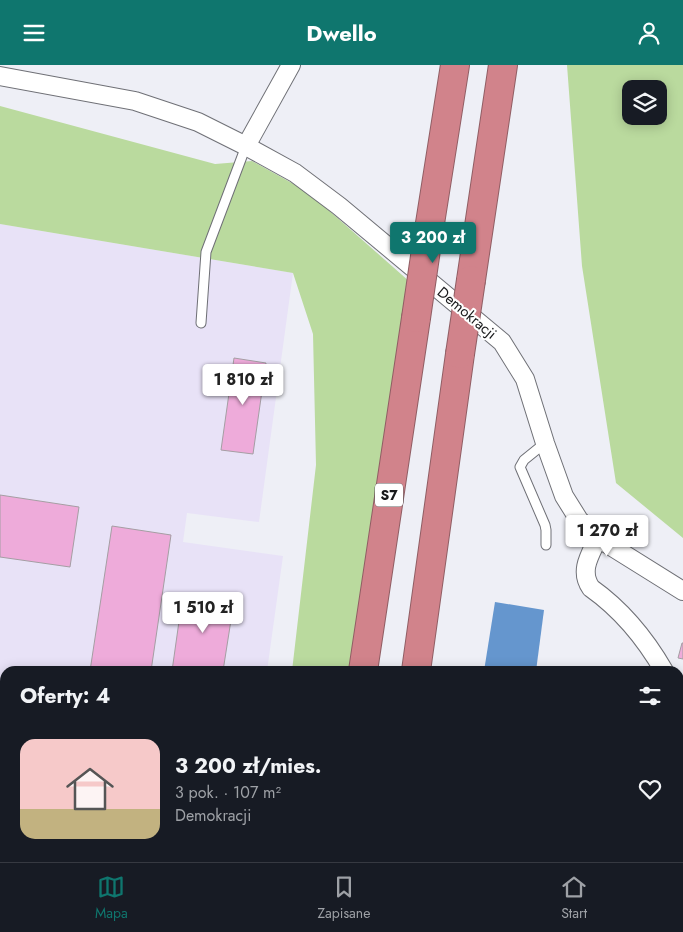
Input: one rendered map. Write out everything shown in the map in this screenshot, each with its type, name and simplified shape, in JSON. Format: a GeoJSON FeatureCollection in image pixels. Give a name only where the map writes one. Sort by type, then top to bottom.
{"type":"FeatureCollection","features":[{"type":"Feature","properties":{"kind":"highway","name":"S7"},"geometry":{"type":"LineString","coordinates":[[364,666],[455,65]]}},
{"type":"Feature","properties":{"kind":"highway"},"geometry":{"type":"LineString","coordinates":[[417,666],[503,65]]}},
{"type":"Feature","properties":{"kind":"street"},"geometry":{"type":"LineString","coordinates":[[246,146],[291,65]]}},
{"type":"Feature","properties":{"kind":"street","name":"Demokracji"},"geometry":{"type":"LineString","coordinates":[[0,76],[135,101],[198,122],[295,173],[339,206],[502,342],[525,379],[556,476],[571,509],[589,531],[598,538],[683,591]]}},
{"type":"Feature","properties":{"kind":"street"},"geometry":{"type":"LineString","coordinates":[[598,538],[586,565],[584,575],[587,582],[591,588],[626,617],[661,666]]}},
{"type":"Feature","properties":{"kind":"lane"},"geometry":{"type":"LineString","coordinates":[[201,323],[206,252],[246,146]]}},
{"type":"Feature","properties":{"kind":"lane"},"geometry":{"type":"LineString","coordinates":[[545,443],[524,459],[520,467],[545,525],[546,545]]}},
{"type":"Feature","properties":{"kind":"shaded area"},"geometry":{"type":"Polygon","coordinates":[[[0,224],[293,273],[259,522],[187,513],[183,542],[283,556],[268,666],[0,666],[0,224]]]}},
{"type":"Feature","properties":{"kind":"green space"},"geometry":{"type":"Polygon","coordinates":[[[567,65],[683,65],[683,538],[616,483],[582,266],[567,65]]]}},
{"type":"Feature","properties":{"kind":"green space"},"geometry":{"type":"Polygon","coordinates":[[[0,106],[215,164],[252,161],[308,192],[410,282],[351,666],[293,666],[316,465],[313,334],[293,273],[0,224],[0,106]]]}},
{"type":"Feature","properties":{"kind":"water"},"geometry":{"type":"Polygon","coordinates":[[[495,602],[544,610],[537,666],[485,666],[495,602]]]}},
{"type":"Feature","properties":{"kind":"building"},"geometry":{"type":"Polygon","coordinates":[[[234,358],[266,363],[253,454],[221,450],[234,358]]]}},
{"type":"Feature","properties":{"kind":"building"},"geometry":{"type":"Polygon","coordinates":[[[0,495],[79,507],[70,567],[0,557],[0,495]]]}},
{"type":"Feature","properties":{"kind":"building"},"geometry":{"type":"Polygon","coordinates":[[[112,526],[171,535],[152,666],[91,666],[112,526]]]}},
{"type":"Feature","properties":{"kind":"building"},"geometry":{"type":"Polygon","coordinates":[[[183,593],[234,601],[224,666],[173,666],[183,593]]]}},
{"type":"Feature","properties":{"kind":"building"},"geometry":{"type":"Polygon","coordinates":[[[683,643],[683,659],[678,658],[683,643]]]}}]}
